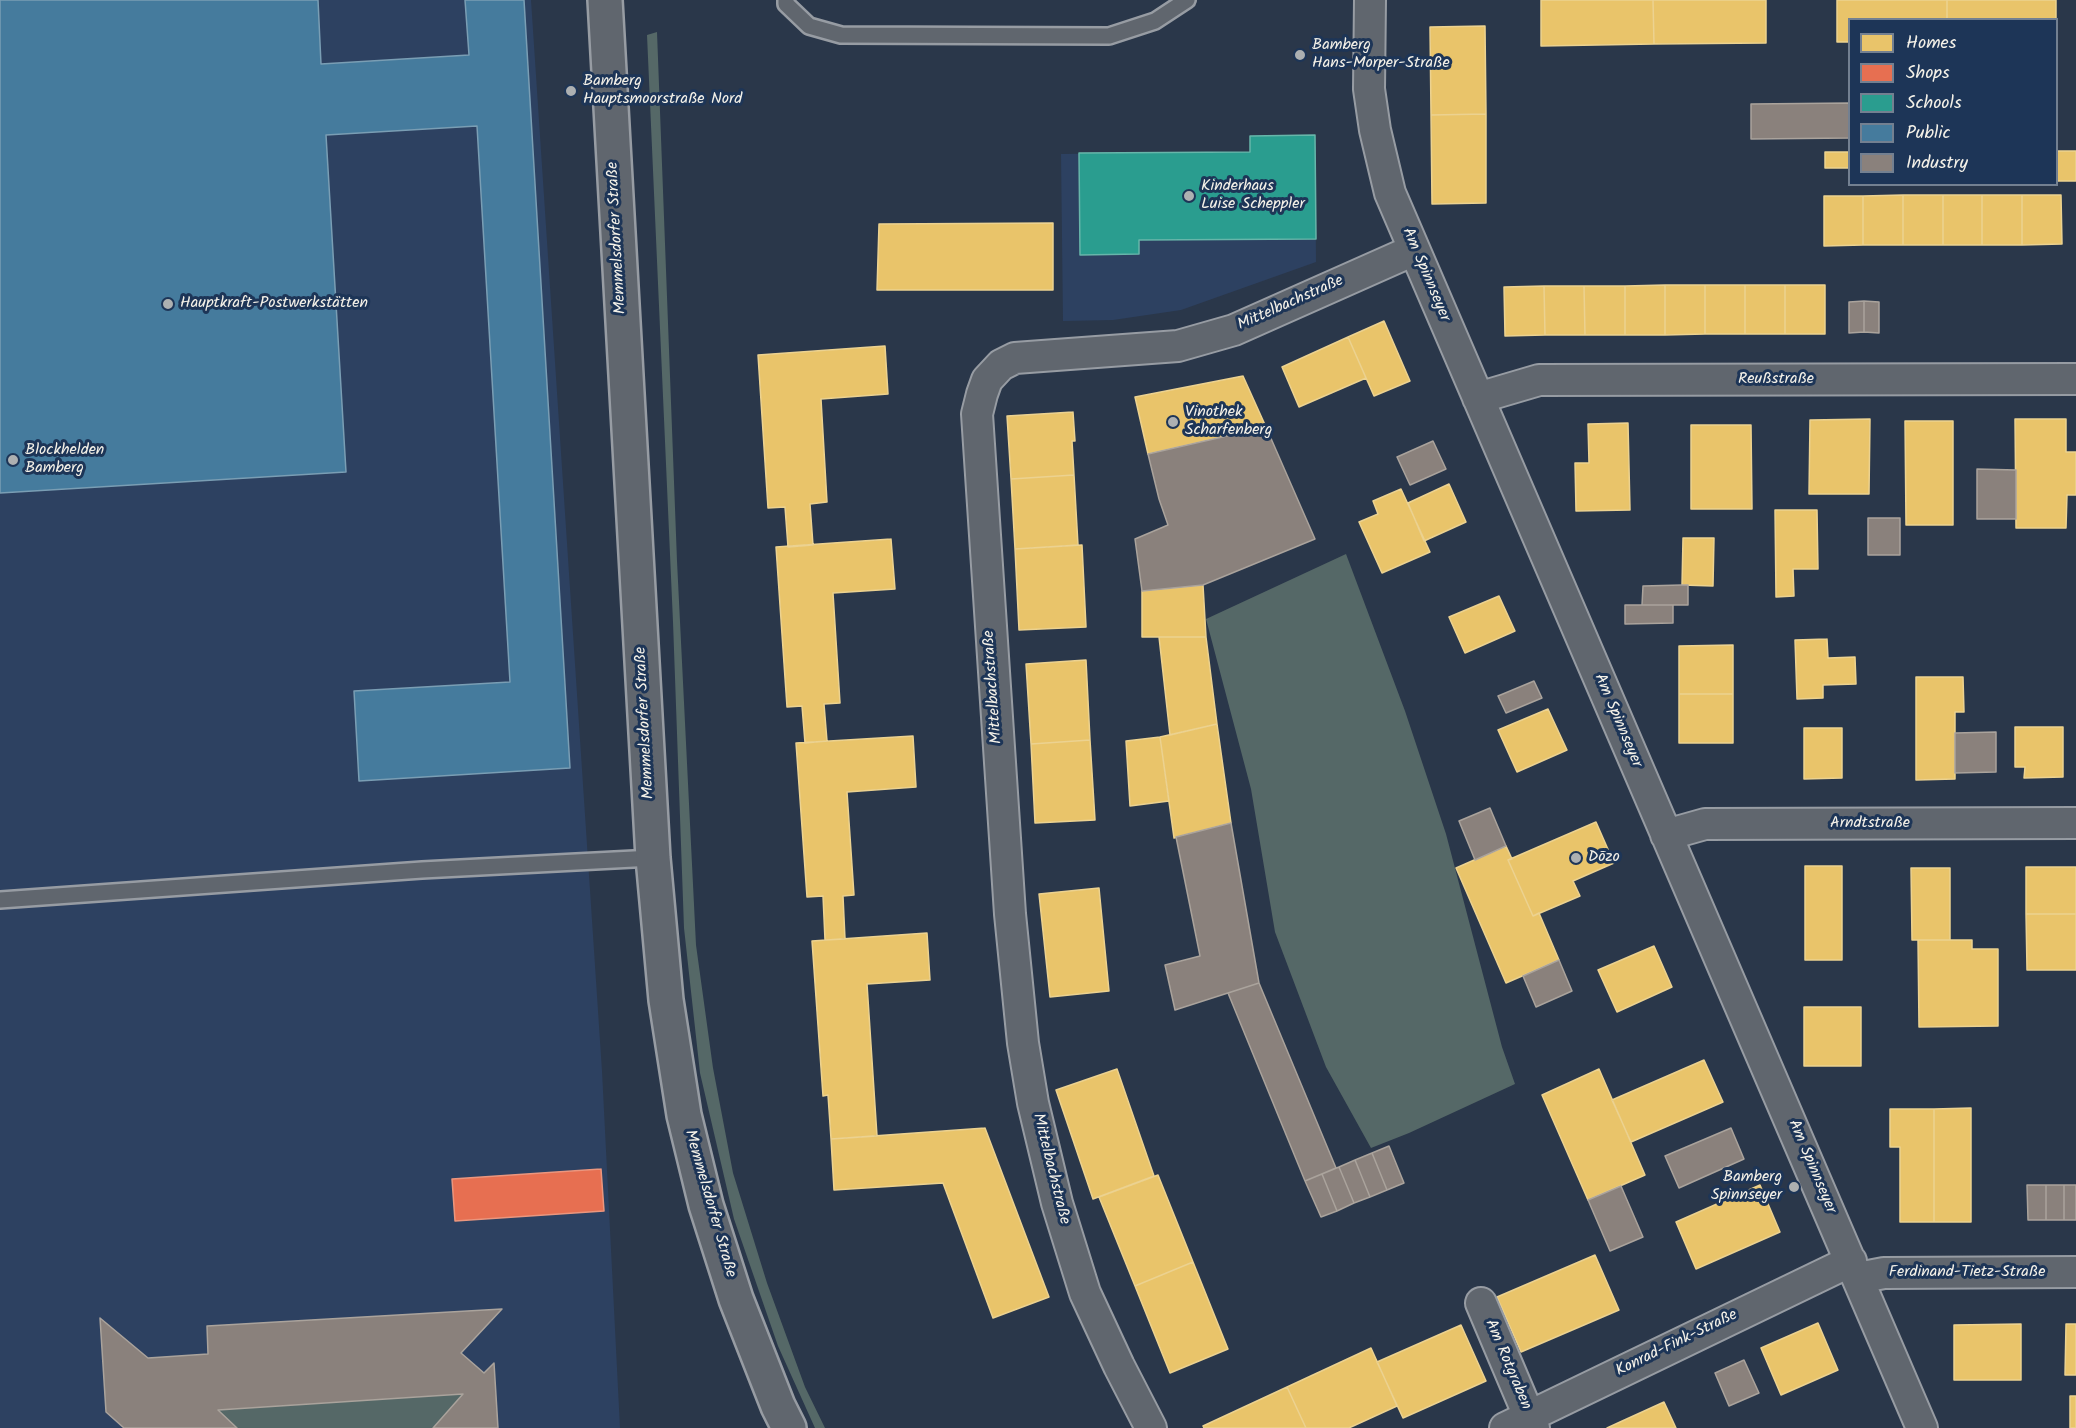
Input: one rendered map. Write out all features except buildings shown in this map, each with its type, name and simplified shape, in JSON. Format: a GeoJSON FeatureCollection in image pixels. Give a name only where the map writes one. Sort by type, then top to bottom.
{"type":"FeatureCollection","features":[{"type":"Feature","properties":{"kind":"main road","name":"Memmelsdorfer Straße"},"geometry":{"type":"LineString","coordinates":[[605,0],[653,858],[666,999],[684,1115],[706,1205],[736,1299],[778,1406],[789,1428]]}},
{"type":"Feature","properties":{"kind":"street","name":"Am Spinnseyer"},"geometry":{"type":"LineString","coordinates":[[1370,0],[1369,89],[1375,130],[1390,193],[1922,1428]]}},
{"type":"Feature","properties":{"kind":"street","name":"Mittelbachstraße"},"geometry":{"type":"LineString","coordinates":[[1151,1428],[1085,1293],[1057,1203],[1025,1053],[1010,914],[977,414],[987,380],[1001,365],[1015,358],[1178,346],[1234,330],[1414,250]]}},
{"type":"Feature","properties":{"kind":"street","name":"Reußstraße"},"geometry":{"type":"LineString","coordinates":[[1478,398],[1539,380],[2076,379]]}},
{"type":"Feature","properties":{"kind":"street","name":"Arndtstraße"},"geometry":{"type":"LineString","coordinates":[[1666,835],[1705,824],[2076,823]]}},
{"type":"Feature","properties":{"kind":"street","name":"Ferdinand-Tietz-Straße"},"geometry":{"type":"LineString","coordinates":[[1854,1270],[1884,1273],[2076,1272]]}},
{"type":"Feature","properties":{"kind":"street","name":"Konrad-Fink-Straße"},"geometry":{"type":"LineString","coordinates":[[1522,1424],[1854,1270]]}},
{"type":"Feature","properties":{"kind":"street","name":"Am Rotgraben"},"geometry":{"type":"LineString","coordinates":[[1481,1303],[1522,1424]]}},
{"type":"Feature","properties":{"kind":"lane"},"geometry":{"type":"LineString","coordinates":[[786,0],[786,4],[809,26],[842,35],[1109,36],[1155,21],[1187,0]]}},
{"type":"Feature","properties":{"kind":"lane"},"geometry":{"type":"LineString","coordinates":[[0,900],[422,870],[653,858]]}},
{"type":"Feature","properties":{"kind":"shaded area"},"geometry":{"type":"Polygon","coordinates":[[[0,0],[531,0],[602,1071],[620,1428],[0,1428],[0,0]]]}},
{"type":"Feature","properties":{"kind":"shaded area"},"geometry":{"type":"Polygon","coordinates":[[[657,32],[677,561],[696,945],[713,1068],[733,1173],[767,1283],[805,1387],[825,1428],[815,1428],[778,1346],[734,1219],[700,1073],[684,928],[647,35],[657,32]]]}},
{"type":"Feature","properties":{"kind":"shaded area","name":"Kinderhaus Luise Scheppler"},"geometry":{"type":"Polygon","coordinates":[[[1315,135],[1316,262],[1181,310],[1113,320],[1063,321],[1061,154],[1250,152],[1250,136],[1315,135]]]}},
{"type":"Feature","properties":{"kind":"shaded area"},"geometry":{"type":"Polygon","coordinates":[[[1346,554],[1405,711],[1446,834],[1502,1047],[1515,1084],[1371,1148],[1326,1067],[1275,932],[1251,789],[1206,619],[1346,554]]]}},
{"type":"Feature","properties":{"kind":"shaded area"},"geometry":{"type":"Polygon","coordinates":[[[463,1394],[433,1428],[237,1428],[218,1410],[463,1394]]]}},
{"type":"Feature","properties":{"kind":"place","name":"Bamberg Hans-Morper-Straße"},"geometry":{"type":"Point","coordinates":[1300,55]}},
{"type":"Feature","properties":{"kind":"place","name":"Bamberg Hauptsmoorstraße Nord"},"geometry":{"type":"Point","coordinates":[571,91]}},
{"type":"Feature","properties":{"kind":"place","name":"Kinderhaus Luise Scheppler"},"geometry":{"type":"Point","coordinates":[1189,196]}},
{"type":"Feature","properties":{"kind":"place","name":"Hauptkraft-Postwerkstätten"},"geometry":{"type":"Point","coordinates":[168,304]}},
{"type":"Feature","properties":{"kind":"place","name":"Vinothek Scharfenberg"},"geometry":{"type":"Point","coordinates":[1173,422]}},
{"type":"Feature","properties":{"kind":"place","name":"Blockhelden Bamberg"},"geometry":{"type":"Point","coordinates":[13,460]}},
{"type":"Feature","properties":{"kind":"place","name":"Dōzo"},"geometry":{"type":"Point","coordinates":[1576,858]}},
{"type":"Feature","properties":{"kind":"place","name":"Bamberg Spinnseyer"},"geometry":{"type":"Point","coordinates":[1794,1187]}}]}
